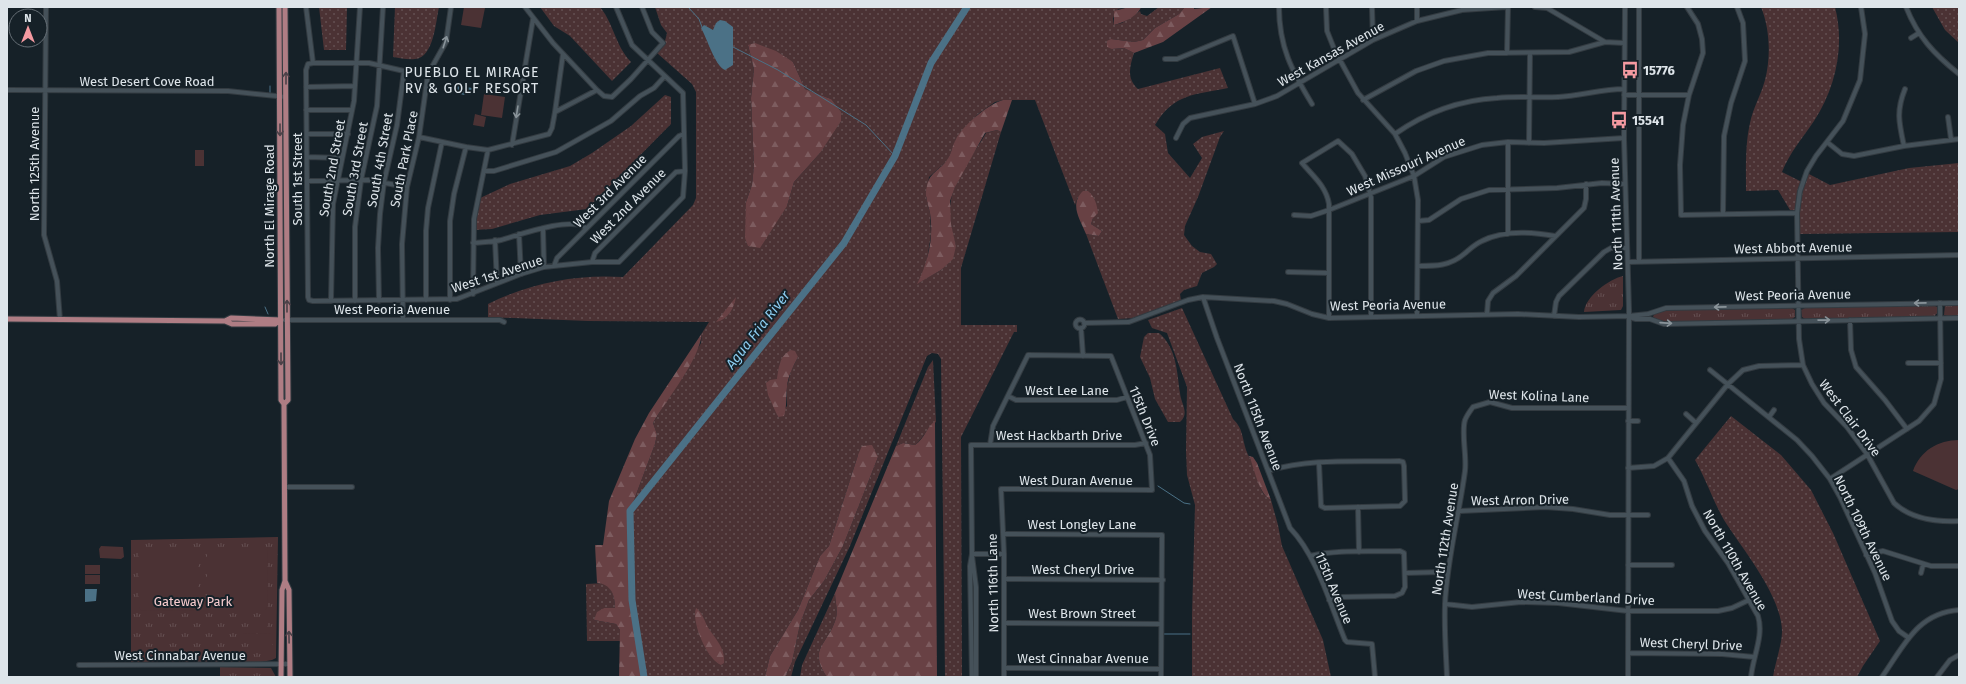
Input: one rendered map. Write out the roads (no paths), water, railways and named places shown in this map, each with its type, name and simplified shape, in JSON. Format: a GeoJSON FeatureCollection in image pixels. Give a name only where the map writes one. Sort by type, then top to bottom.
{"type":"FeatureCollection","features":[{"type":"Feature","properties":{"kind":"main road","name":"North El Mirage Road"},"geometry":{"type":"LineString","coordinates":[[279,7],[284,320],[288,400],[284,404],[285,581],[282,590],[282,677]]}},
{"type":"Feature","properties":{"kind":"main road","name":"North El Mirage Road"},"geometry":{"type":"LineString","coordinates":[[284,320],[286,97],[285,7]]}},
{"type":"Feature","properties":{"kind":"main road","name":"West Peoria Avenue"},"geometry":{"type":"LineString","coordinates":[[7,319],[225,321],[231,318],[284,320]]}},
{"type":"Feature","properties":{"kind":"main road","name":"North El Mirage Road"},"geometry":{"type":"LineString","coordinates":[[285,581],[289,590],[290,677]]}},
{"type":"Feature","properties":{"kind":"main road"},"geometry":{"type":"LineString","coordinates":[[282,590],[289,590]]}},
{"type":"Feature","properties":{"kind":"street","name":"North 125th Avenue"},"geometry":{"type":"LineString","coordinates":[[46,7],[44,235],[57,281],[60,320]]}},
{"type":"Feature","properties":{"kind":"street"},"geometry":{"type":"LineString","coordinates":[[306,7],[313,63],[356,63],[380,65]]}},
{"type":"Feature","properties":{"kind":"street","name":"South 2nd Street"},"geometry":{"type":"LineString","coordinates":[[331,301],[331,241],[333,204],[352,110],[360,7]]}},
{"type":"Feature","properties":{"kind":"street","name":"South 3rd Street"},"geometry":{"type":"LineString","coordinates":[[355,301],[355,227],[361,180],[377,106],[383,7]]}},
{"type":"Feature","properties":{"kind":"street","name":"South Park Place"},"geometry":{"type":"LineString","coordinates":[[403,320],[402,244],[407,187],[419,137],[428,74],[446,42],[451,7]]}},
{"type":"Feature","properties":{"kind":"street"},"geometry":{"type":"LineString","coordinates":[[525,7],[563,54],[597,90],[604,96],[612,97],[648,61],[663,43],[652,32],[642,7]]}},
{"type":"Feature","properties":{"kind":"street"},"geometry":{"type":"LineString","coordinates":[[616,7],[632,46],[683,93],[685,171]]}},
{"type":"Feature","properties":{"kind":"street"},"geometry":{"type":"LineString","coordinates":[[1279,7],[1280,26],[1284,49],[1299,83],[1312,104]]}},
{"type":"Feature","properties":{"kind":"street"},"geometry":{"type":"LineString","coordinates":[[1326,7],[1329,37],[1354,87],[1363,100],[1394,134],[1405,153],[1414,176],[1417,195],[1418,221],[1418,315]]}},
{"type":"Feature","properties":{"kind":"street"},"geometry":{"type":"LineString","coordinates":[[1372,7],[1373,40]]}},
{"type":"Feature","properties":{"kind":"street"},"geometry":{"type":"LineString","coordinates":[[1418,7],[1418,21]]}},
{"type":"Feature","properties":{"kind":"street"},"geometry":{"type":"LineString","coordinates":[[1507,7],[1507,53]]}},
{"type":"Feature","properties":{"kind":"street","name":"West Kansas Avenue"},"geometry":{"type":"LineString","coordinates":[[1176,138],[1183,124],[1190,118],[1255,104],[1277,96],[1373,40],[1418,21],[1462,9],[1507,7]]}},
{"type":"Feature","properties":{"kind":"street"},"geometry":{"type":"LineString","coordinates":[[1535,7],[1547,8],[1605,42]]}},
{"type":"Feature","properties":{"kind":"street","name":"North 111th Avenue"},"geometry":{"type":"LineString","coordinates":[[1625,7],[1624,138],[1629,316],[1628,677]]}},
{"type":"Feature","properties":{"kind":"street","name":"North 111th Avenue"},"geometry":{"type":"LineString","coordinates":[[1639,7],[1639,261]]}},
{"type":"Feature","properties":{"kind":"street"},"geometry":{"type":"LineString","coordinates":[[1686,7],[1698,24],[1702,39],[1703,53],[1689,95],[1681,140],[1681,215],[1797,213]]}},
{"type":"Feature","properties":{"kind":"street"},"geometry":{"type":"LineString","coordinates":[[1723,214],[1724,136],[1731,103],[1745,60],[1743,23],[1737,7]]}},
{"type":"Feature","properties":{"kind":"street"},"geometry":{"type":"LineString","coordinates":[[1799,321],[1797,213],[1800,191],[1807,171],[1843,121],[1860,80],[1865,34],[1861,7]]}},
{"type":"Feature","properties":{"kind":"street"},"geometry":{"type":"LineString","coordinates":[[1906,7],[1913,24],[1930,49],[1959,74]]}},
{"type":"Feature","properties":{"kind":"street"},"geometry":{"type":"LineString","coordinates":[[512,145],[533,18]]}},
{"type":"Feature","properties":{"kind":"street"},"geometry":{"type":"LineString","coordinates":[[1912,38],[1919,33]]}},
{"type":"Feature","properties":{"kind":"street"},"geometry":{"type":"LineString","coordinates":[[1165,59],[1177,59],[1233,36],[1255,104]]}},
{"type":"Feature","properties":{"kind":"street"},"geometry":{"type":"LineString","coordinates":[[1363,100],[1416,71],[1444,61],[1471,56],[1507,53],[1569,52],[1605,42],[1624,43]]}},
{"type":"Feature","properties":{"kind":"street"},"geometry":{"type":"LineString","coordinates":[[1529,143],[1530,53]]}},
{"type":"Feature","properties":{"kind":"street"},"geometry":{"type":"LineString","coordinates":[[419,137],[488,150],[512,145],[549,134],[552,128],[555,112],[563,54]]}},
{"type":"Feature","properties":{"kind":"street","name":"South 1st Street"},"geometry":{"type":"LineString","coordinates":[[309,300],[306,87],[307,66],[313,63]]}},
{"type":"Feature","properties":{"kind":"street","name":"South 4th Street"},"geometry":{"type":"LineString","coordinates":[[379,301],[378,248],[384,182],[398,125],[404,71],[380,65]]}},
{"type":"Feature","properties":{"kind":"street"},"geometry":{"type":"LineString","coordinates":[[484,171],[494,171],[556,152],[611,120],[665,76]]}},
{"type":"Feature","properties":{"kind":"street"},"geometry":{"type":"LineString","coordinates":[[306,87],[355,86]]}},
{"type":"Feature","properties":{"kind":"street"},"geometry":{"type":"LineString","coordinates":[[1394,134],[1423,117],[1460,104],[1498,98],[1558,97],[1584,95],[1604,89],[1624,89]]}},
{"type":"Feature","properties":{"kind":"street"},"geometry":{"type":"LineString","coordinates":[[1904,146],[1898,118],[1900,100],[1905,89]]}},
{"type":"Feature","properties":{"kind":"street","name":"West Desert Cove Road"},"geometry":{"type":"LineString","coordinates":[[7,90],[228,91],[286,97]]}},
{"type":"Feature","properties":{"kind":"street"},"geometry":{"type":"LineString","coordinates":[[555,112],[597,90]]}},
{"type":"Feature","properties":{"kind":"street"},"geometry":{"type":"LineString","coordinates":[[1624,95],[1689,95]]}},
{"type":"Feature","properties":{"kind":"street"},"geometry":{"type":"LineString","coordinates":[[306,110],[352,110]]}},
{"type":"Feature","properties":{"kind":"street"},"geometry":{"type":"LineString","coordinates":[[1948,117],[1950,139]]}},
{"type":"Feature","properties":{"kind":"street"},"geometry":{"type":"LineString","coordinates":[[307,134],[348,134]]}},
{"type":"Feature","properties":{"kind":"street","name":"West 3rd Avenue"},"geometry":{"type":"LineString","coordinates":[[554,266],[557,258],[586,228],[679,136],[684,134]]}},
{"type":"Feature","properties":{"kind":"street","name":"West Missouri Avenue"},"geometry":{"type":"LineString","coordinates":[[1294,215],[1311,216],[1329,210],[1414,176],[1433,164],[1458,152],[1482,145],[1508,142],[1529,143],[1624,138]]}},
{"type":"Feature","properties":{"kind":"street"},"geometry":{"type":"LineString","coordinates":[[1827,142],[1842,154],[1854,156],[1904,146],[1959,139]]}},
{"type":"Feature","properties":{"kind":"street"},"geometry":{"type":"LineString","coordinates":[[1329,318],[1328,195],[1323,186],[1302,163],[1338,141],[1352,154],[1365,176],[1370,193],[1371,317]]}},
{"type":"Feature","properties":{"kind":"street"},"geometry":{"type":"LineString","coordinates":[[426,300],[426,231],[428,208],[442,142]]}},
{"type":"Feature","properties":{"kind":"street"},"geometry":{"type":"LineString","coordinates":[[1508,142],[1508,234]]}},
{"type":"Feature","properties":{"kind":"street"},"geometry":{"type":"LineString","coordinates":[[450,300],[450,221],[454,194],[466,147]]}},
{"type":"Feature","properties":{"kind":"street"},"geometry":{"type":"LineString","coordinates":[[473,294],[473,243],[476,209],[488,150]]}},
{"type":"Feature","properties":{"kind":"street"},"geometry":{"type":"LineString","coordinates":[[307,157],[342,158]]}},
{"type":"Feature","properties":{"kind":"street","name":"West 1st Avenue"},"geometry":{"type":"LineString","coordinates":[[309,300],[450,300],[473,294],[497,283],[544,267],[592,262],[619,262],[666,216],[683,197],[685,171]]}},
{"type":"Feature","properties":{"kind":"street","name":"West 2nd Avenue"},"geometry":{"type":"LineString","coordinates":[[592,262],[595,253],[676,172],[685,171]]}},
{"type":"Feature","properties":{"kind":"street"},"geometry":{"type":"LineString","coordinates":[[307,181],[361,180],[384,182],[407,187]]}},
{"type":"Feature","properties":{"kind":"street"},"geometry":{"type":"LineString","coordinates":[[1418,221],[1429,220],[1454,203],[1471,195],[1489,190],[1508,188],[1557,188],[1586,184],[1625,184]]}},
{"type":"Feature","properties":{"kind":"street"},"geometry":{"type":"LineString","coordinates":[[1487,314],[1488,301],[1491,295],[1516,276],[1584,208],[1586,199],[1586,184]]}},
{"type":"Feature","properties":{"kind":"street"},"geometry":{"type":"LineString","coordinates":[[473,243],[496,240],[543,228],[576,225],[583,225],[586,228]]}},
{"type":"Feature","properties":{"kind":"street"},"geometry":{"type":"LineString","coordinates":[[543,228],[544,267]]}},
{"type":"Feature","properties":{"kind":"street"},"geometry":{"type":"LineString","coordinates":[[519,234],[521,274]]}},
{"type":"Feature","properties":{"kind":"street"},"geometry":{"type":"LineString","coordinates":[[1418,266],[1446,264],[1455,260],[1480,241],[1508,234],[1544,234],[1555,236]]}},
{"type":"Feature","properties":{"kind":"street"},"geometry":{"type":"LineString","coordinates":[[496,240],[497,283]]}},
{"type":"Feature","properties":{"kind":"street"},"geometry":{"type":"LineString","coordinates":[[1554,316],[1556,302],[1559,296],[1604,252],[1611,248],[1627,248]]}},
{"type":"Feature","properties":{"kind":"street","name":"West Abbott Avenue"},"geometry":{"type":"LineString","coordinates":[[1628,262],[1959,255]]}},
{"type":"Feature","properties":{"kind":"street"},"geometry":{"type":"LineString","coordinates":[[1288,272],[1329,272]]}},
{"type":"Feature","properties":{"kind":"street","name":"West Peoria Avenue"},"geometry":{"type":"LineString","coordinates":[[1084,323],[1129,322],[1188,300],[1203,297],[1274,301],[1329,318],[1487,314],[1629,316],[1648,314],[1666,308],[1959,303]]}},
{"type":"Feature","properties":{"kind":"street","name":"North 115th Avenue"},"geometry":{"type":"LineString","coordinates":[[1203,297],[1217,338],[1290,528],[1302,540]]}},
{"type":"Feature","properties":{"kind":"street"},"geometry":{"type":"LineString","coordinates":[[1830,479],[1924,417],[1934,404],[1941,385],[1940,303]]}},
{"type":"Feature","properties":{"kind":"street","name":"West Peoria Avenue"},"geometry":{"type":"LineString","coordinates":[[1629,316],[1636,319],[1650,319],[1664,324],[1959,318]]}},
{"type":"Feature","properties":{"kind":"street","name":"West Peoria Avenue"},"geometry":{"type":"LineString","coordinates":[[284,320],[500,320],[504,322]]}},
{"type":"Feature","properties":{"kind":"street"},"geometry":{"type":"LineString","coordinates":[[990,445],[993,426],[1028,355],[1083,356],[1081,328],[1084,323],[1080,320],[1076,323],[1077,328],[1081,328]]}},
{"type":"Feature","properties":{"kind":"street"},"geometry":{"type":"LineString","coordinates":[[1850,320],[1851,355],[1856,367],[1885,400],[1907,429]]}},
{"type":"Feature","properties":{"kind":"street","name":"West Clair Drive"},"geometry":{"type":"LineString","coordinates":[[1799,321],[1799,339],[1803,365],[1818,394],[1847,427],[1867,454],[1890,498],[1898,506],[1935,522],[1959,521]]}},
{"type":"Feature","properties":{"kind":"street","name":"115th Drive"},"geometry":{"type":"LineString","coordinates":[[1083,356],[1110,356],[1152,460],[1152,488]]}},
{"type":"Feature","properties":{"kind":"street"},"geometry":{"type":"LineString","coordinates":[[1908,363],[1941,363]]}},
{"type":"Feature","properties":{"kind":"street"},"geometry":{"type":"LineString","coordinates":[[1628,468],[1654,466],[1668,458],[1728,384],[1738,374],[1750,367],[1803,365]]}},
{"type":"Feature","properties":{"kind":"street","name":"North 109th Avenue"},"geometry":{"type":"LineString","coordinates":[[1710,370],[1805,447],[1830,479],[1840,497],[1880,585],[1892,621],[1899,630],[1909,638]]}},
{"type":"Feature","properties":{"kind":"street","name":"West Lee Lane"},"geometry":{"type":"LineString","coordinates":[[1008,396],[1016,400],[1117,400],[1127,397]]}},
{"type":"Feature","properties":{"kind":"street","name":"West Kolina Lane"},"geometry":{"type":"LineString","coordinates":[[1473,407],[1490,402],[1512,408],[1628,408]]}},
{"type":"Feature","properties":{"kind":"street","name":"North 112th Avenue"},"geometry":{"type":"LineString","coordinates":[[1447,677],[1445,604],[1451,548],[1460,511],[1466,458],[1464,439],[1465,421],[1473,407]]}},
{"type":"Feature","properties":{"kind":"street"},"geometry":{"type":"LineString","coordinates":[[1769,417],[1774,410]]}},
{"type":"Feature","properties":{"kind":"street"},"geometry":{"type":"LineString","coordinates":[[1686,414],[1696,423]]}},
{"type":"Feature","properties":{"kind":"street"},"geometry":{"type":"LineString","coordinates":[[1628,421],[1638,421]]}},
{"type":"Feature","properties":{"kind":"street","name":"West Hackbarth Drive"},"geometry":{"type":"LineString","coordinates":[[972,554],[972,445],[1135,445],[1146,442]]}},
{"type":"Feature","properties":{"kind":"street","name":"North 110th Avenue"},"geometry":{"type":"LineString","coordinates":[[1668,458],[1684,481],[1692,506],[1705,531],[1728,563],[1749,600],[1760,625],[1760,636],[1754,657],[1751,677]]}},
{"type":"Feature","properties":{"kind":"street"},"geometry":{"type":"LineString","coordinates":[[1268,471],[1287,465],[1319,463],[1403,462],[1404,504],[1400,506],[1325,508],[1321,506],[1319,463]]}},
{"type":"Feature","properties":{"kind":"street"},"geometry":{"type":"LineString","coordinates":[[1152,488],[1158,486]]}},
{"type":"Feature","properties":{"kind":"street"},"geometry":{"type":"LineString","coordinates":[[285,487],[352,487]]}},
{"type":"Feature","properties":{"kind":"street","name":"West Duran Avenue"},"geometry":{"type":"LineString","coordinates":[[1001,489],[1152,488]]}},
{"type":"Feature","properties":{"kind":"street","name":"North 116th Lane"},"geometry":{"type":"LineString","coordinates":[[1001,489],[1004,554],[1004,677]]}},
{"type":"Feature","properties":{"kind":"street"},"geometry":{"type":"LineString","coordinates":[[1358,507],[1359,552]]}},
{"type":"Feature","properties":{"kind":"street","name":"West Arron Drive"},"geometry":{"type":"LineString","coordinates":[[1460,511],[1545,507],[1628,516],[1648,515]]}},
{"type":"Feature","properties":{"kind":"street","name":"West Longley Lane"},"geometry":{"type":"LineString","coordinates":[[1003,534],[1162,535],[1163,580]]}},
{"type":"Feature","properties":{"kind":"street","name":"115th Avenue"},"geometry":{"type":"LineString","coordinates":[[1302,540],[1347,642],[1372,644],[1375,677]]}},
{"type":"Feature","properties":{"kind":"street"},"geometry":{"type":"LineString","coordinates":[[1866,555],[1876,552],[1890,552],[1923,565],[1939,567],[1959,566]]}},
{"type":"Feature","properties":{"kind":"street"},"geometry":{"type":"LineString","coordinates":[[1310,556],[1322,553],[1404,553],[1405,587],[1402,593],[1395,596],[1341,597],[1329,600]]}},
{"type":"Feature","properties":{"kind":"street"},"geometry":{"type":"LineString","coordinates":[[972,554],[1004,554]]}},
{"type":"Feature","properties":{"kind":"street"},"geometry":{"type":"LineString","coordinates":[[972,554],[970,566],[972,677]]}},
{"type":"Feature","properties":{"kind":"street"},"geometry":{"type":"LineString","coordinates":[[972,554],[975,565],[976,587],[976,677]]}},
{"type":"Feature","properties":{"kind":"street"},"geometry":{"type":"LineString","coordinates":[[1628,565],[1672,565]]}},
{"type":"Feature","properties":{"kind":"street"},"geometry":{"type":"LineString","coordinates":[[1921,573],[1923,565]]}},
{"type":"Feature","properties":{"kind":"street"},"geometry":{"type":"LineString","coordinates":[[1405,573],[1442,572]]}},
{"type":"Feature","properties":{"kind":"street","name":"West Cheryl Drive"},"geometry":{"type":"LineString","coordinates":[[1004,579],[1163,580]]}},
{"type":"Feature","properties":{"kind":"street"},"geometry":{"type":"LineString","coordinates":[[1162,677],[1161,624],[1163,580]]}},
{"type":"Feature","properties":{"kind":"street","name":"West Cumberland Drive"},"geometry":{"type":"LineString","coordinates":[[1445,604],[1472,607],[1528,602],[1628,611],[1718,610],[1732,608],[1749,600]]}},
{"type":"Feature","properties":{"kind":"street"},"geometry":{"type":"LineString","coordinates":[[1882,677],[1919,626],[1930,617],[1940,613],[1959,610]]}},
{"type":"Feature","properties":{"kind":"street","name":"West Brown Street"},"geometry":{"type":"LineString","coordinates":[[1004,623],[1161,624]]}},
{"type":"Feature","properties":{"kind":"street","name":"West Cheryl Drive"},"geometry":{"type":"LineString","coordinates":[[1628,653],[1722,654],[1754,657]]}},
{"type":"Feature","properties":{"kind":"street"},"geometry":{"type":"LineString","coordinates":[[1937,677],[1950,660],[1959,655]]}},
{"type":"Feature","properties":{"kind":"street","name":"West Cinnabar Avenue"},"geometry":{"type":"LineString","coordinates":[[79,665],[290,664]]}},
{"type":"Feature","properties":{"kind":"street","name":"West Cinnabar Avenue"},"geometry":{"type":"LineString","coordinates":[[1004,668],[1162,669]]}},
{"type":"Feature","properties":{"kind":"water"},"geometry":{"type":"Polygon","coordinates":[[[720,20],[725,21],[733,27],[733,65],[725,70],[715,58],[701,28],[704,25],[713,30],[716,23],[720,20]]]}},
{"type":"Feature","properties":{"kind":"water"},"geometry":{"type":"Polygon","coordinates":[[[454,85],[459,86],[460,88],[461,86],[472,88],[471,95],[453,92],[454,85]]]}},
{"type":"Feature","properties":{"kind":"water"},"geometry":{"type":"Polygon","coordinates":[[[85,589],[97,589],[96,601],[85,602],[85,589]]]}},
{"type":"Feature","properties":{"kind":"waterway"},"geometry":{"type":"LineString","coordinates":[[688,7],[699,19],[702,27]]}},
{"type":"Feature","properties":{"kind":"waterway","name":"Agua Fria River"},"geometry":{"type":"LineString","coordinates":[[644,677],[632,600],[630,511],[844,243],[895,156],[931,63],[967,7]]}},
{"type":"Feature","properties":{"kind":"waterway"},"geometry":{"type":"LineString","coordinates":[[733,47],[778,70],[866,125],[895,156]]}},
{"type":"Feature","properties":{"kind":"waterway"},"geometry":{"type":"LineString","coordinates":[[270,86],[270,93]]}},
{"type":"Feature","properties":{"kind":"waterway"},"geometry":{"type":"LineString","coordinates":[[265,307],[268,314]]}},
{"type":"Feature","properties":{"kind":"waterway"},"geometry":{"type":"LineString","coordinates":[[1158,486],[1184,503],[1190,504]]}},
{"type":"Feature","properties":{"kind":"waterway"},"geometry":{"type":"LineString","coordinates":[[1164,634],[1190,634]]}},
{"type":"Feature","properties":{"kind":"place","name":"15776"},"geometry":{"type":"Point","coordinates":[1630,70]}},
{"type":"Feature","properties":{"kind":"place","name":"15541"},"geometry":{"type":"Point","coordinates":[1619,120]}},
{"type":"Feature","properties":{"kind":"district","name":"PUEBLO EL MIRAGE RV & GOLF RESORT"},"geometry":{"type":"Point","coordinates":[472,80]}},
{"type":"Feature","properties":{"kind":"park label","name":"Gateway Park"},"geometry":{"type":"Point","coordinates":[193,601]}}]}
